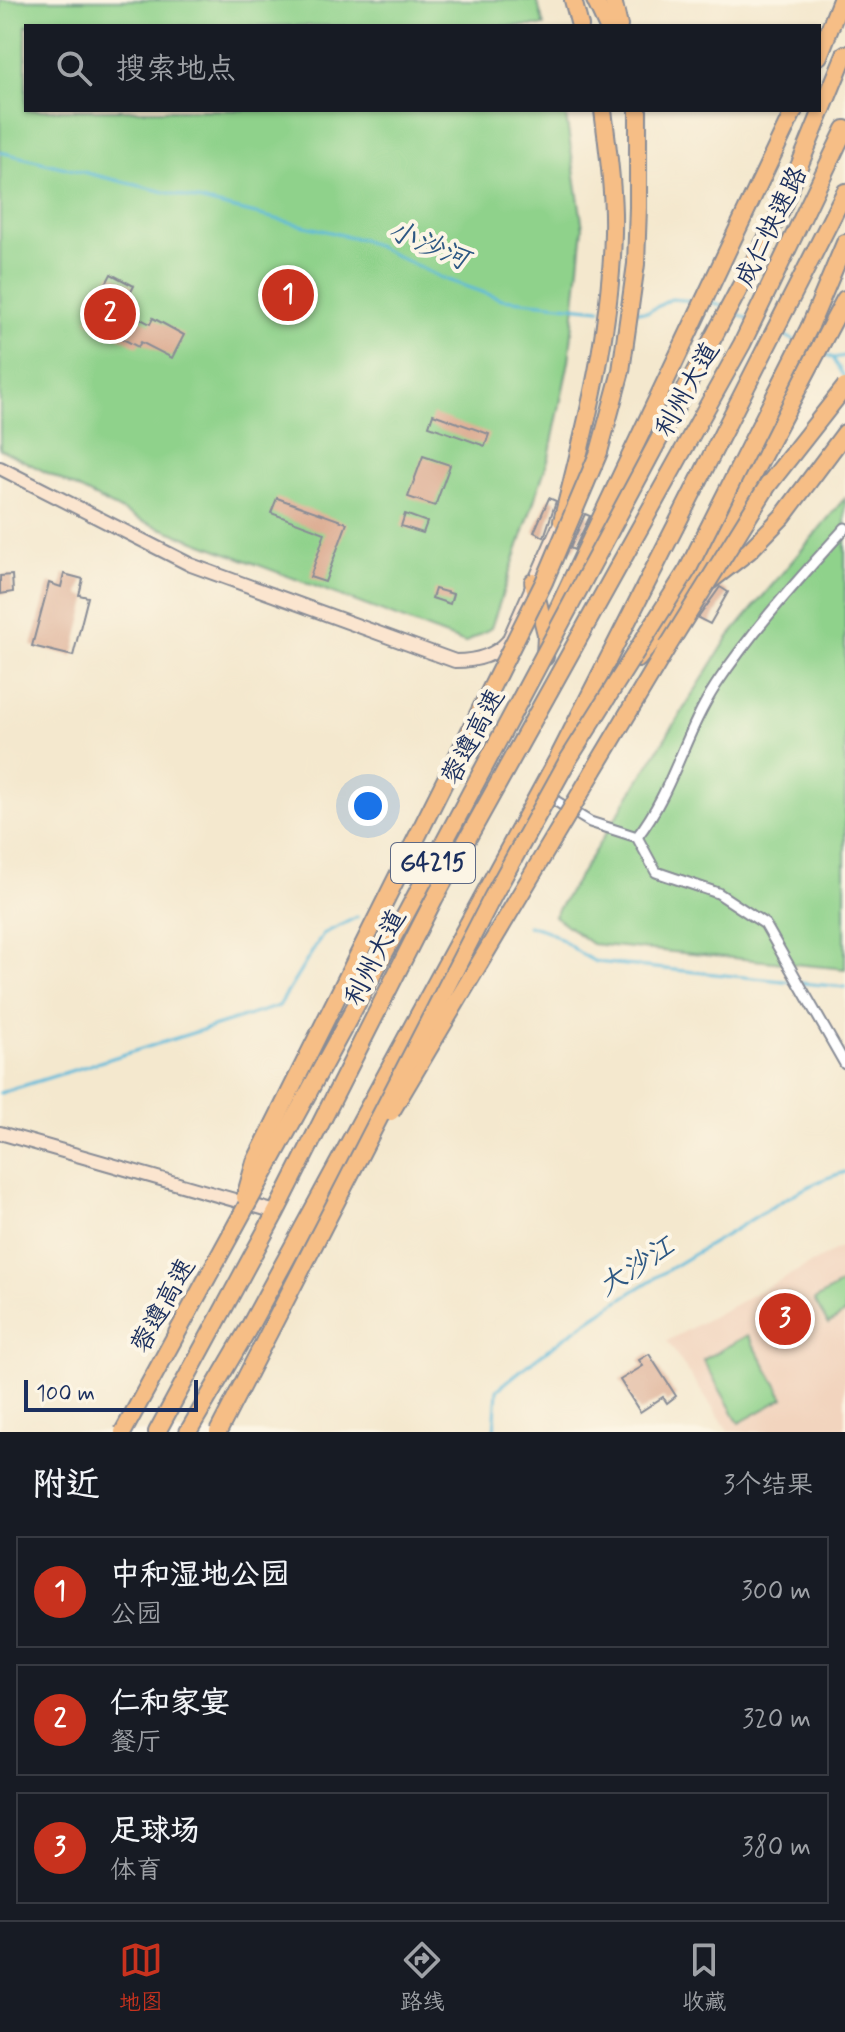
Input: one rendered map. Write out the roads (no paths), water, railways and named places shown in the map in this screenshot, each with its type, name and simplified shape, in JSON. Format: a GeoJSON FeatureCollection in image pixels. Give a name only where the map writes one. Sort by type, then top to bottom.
{"type":"FeatureCollection","features":[{"type":"Feature","properties":{"kind":"highway"},"geometry":{"type":"LineString","coordinates":[[573,0],[579,24]]}},
{"type":"Feature","properties":{"kind":"highway"},"geometry":{"type":"LineString","coordinates":[[595,0],[606,24]]}},
{"type":"Feature","properties":{"kind":"highway"},"geometry":{"type":"LineString","coordinates":[[613,0],[619,24]]}},
{"type":"Feature","properties":{"kind":"highway"},"geometry":{"type":"LineString","coordinates":[[821,51],[841,0]]}},
{"type":"Feature","properties":{"kind":"highway","name":"蓉遵高速"},"geometry":{"type":"LineString","coordinates":[[123,1432],[238,1224],[780,213],[845,54]]}},
{"type":"Feature","properties":{"kind":"highway"},"geometry":{"type":"LineString","coordinates":[[562,521],[604,336],[609,292],[612,180],[603,112]]}},
{"type":"Feature","properties":{"kind":"highway"},"geometry":{"type":"LineString","coordinates":[[238,1224],[255,1162],[544,582],[599,452],[623,358],[636,264],[638,112]]}},
{"type":"Feature","properties":{"kind":"highway"},"geometry":{"type":"LineString","coordinates":[[546,634],[793,112]]}},
{"type":"Feature","properties":{"kind":"highway","name":"成仁快速路"},"geometry":{"type":"LineString","coordinates":[[742,344],[845,129]]}},
{"type":"Feature","properties":{"kind":"highway","name":"成仁快速路"},"geometry":{"type":"LineString","coordinates":[[765,354],[845,192]]}},
{"type":"Feature","properties":{"kind":"highway","name":"G4215"},"geometry":{"type":"LineString","coordinates":[[218,1432],[261,1353],[349,1172],[568,760],[688,569],[810,326],[845,243]]}},
{"type":"Feature","properties":{"kind":"highway"},"geometry":{"type":"LineString","coordinates":[[557,760],[689,596],[845,299]]}},
{"type":"Feature","properties":{"kind":"highway","name":"利州大道"},"geometry":{"type":"LineString","coordinates":[[157,1432],[276,1212],[379,1003],[542,699],[742,344]]}},
{"type":"Feature","properties":{"kind":"highway","name":"利州大道"},"geometry":{"type":"LineString","coordinates":[[188,1432],[247,1331],[557,760],[765,354]]}},
{"type":"Feature","properties":{"kind":"highway"},"geometry":{"type":"LineString","coordinates":[[349,1172],[402,1096],[710,574],[768,485],[845,387]]}},
{"type":"Feature","properties":{"kind":"highway"},"geometry":{"type":"LineString","coordinates":[[689,596],[749,551],[783,516],[845,433]]}},
{"type":"Feature","properties":{"kind":"highway"},"geometry":{"type":"LineString","coordinates":[[533,582],[546,634],[542,699]]}},
{"type":"Feature","properties":{"kind":"main road"},"geometry":{"type":"LineString","coordinates":[[0,468],[191,565],[455,661],[471,661],[500,650],[508,641],[562,521]]}},
{"type":"Feature","properties":{"kind":"main road"},"geometry":{"type":"LineString","coordinates":[[0,1133],[276,1212]]}},
{"type":"Feature","properties":{"kind":"street"},"geometry":{"type":"LineString","coordinates":[[637,837],[659,809],[686,742],[716,686],[783,597],[845,528]]}},
{"type":"Feature","properties":{"kind":"street"},"geometry":{"type":"LineString","coordinates":[[540,791],[590,822],[637,837],[656,872],[718,893],[765,924],[845,1064]]}},
{"type":"Feature","properties":{"kind":"waterway","name":"小沙河"},"geometry":{"type":"LineString","coordinates":[[0,152],[363,240],[442,278],[502,299],[600,309]]}},
{"type":"Feature","properties":{"kind":"waterway","name":"小沙河"},"geometry":{"type":"LineString","coordinates":[[636,311],[648,312],[671,299],[697,301]]}},
{"type":"Feature","properties":{"kind":"waterway","name":"小沙河"},"geometry":{"type":"LineString","coordinates":[[708,301],[724,307]]}},
{"type":"Feature","properties":{"kind":"waterway","name":"小沙河"},"geometry":{"type":"LineString","coordinates":[[734,312],[749,319]]}},
{"type":"Feature","properties":{"kind":"waterway","name":"小沙河"},"geometry":{"type":"LineString","coordinates":[[781,334],[796,341]]}},
{"type":"Feature","properties":{"kind":"waterway","name":"小沙河"},"geometry":{"type":"LineString","coordinates":[[825,354],[833,358],[845,378]]}},
{"type":"Feature","properties":{"kind":"waterway","name":"小沙河"},"geometry":{"type":"LineString","coordinates":[[833,358],[845,356]]}},
{"type":"Feature","properties":{"kind":"waterway"},"geometry":{"type":"LineString","coordinates":[[0,1093],[279,1006],[323,934],[357,917]]}},
{"type":"Feature","properties":{"kind":"waterway"},"geometry":{"type":"LineString","coordinates":[[528,926],[556,936],[596,962],[793,982]]}},
{"type":"Feature","properties":{"kind":"waterway"},"geometry":{"type":"LineString","coordinates":[[801,983],[845,987]]}},
{"type":"Feature","properties":{"kind":"waterway","name":"大沙江"},"geometry":{"type":"LineString","coordinates":[[494,1432],[497,1390],[552,1346],[640,1287],[801,1190],[845,1172]]}},
{"type":"Feature","properties":{"kind":"place","name":"中和湿地公园"},"geometry":{"type":"Point","coordinates":[288,295]}},
{"type":"Feature","properties":{"kind":"place","name":"仁和家宴"},"geometry":{"type":"Point","coordinates":[110,314]}},
{"type":"Feature","properties":{"kind":"place","name":"足球场"},"geometry":{"type":"Point","coordinates":[785,1319]}}]}
